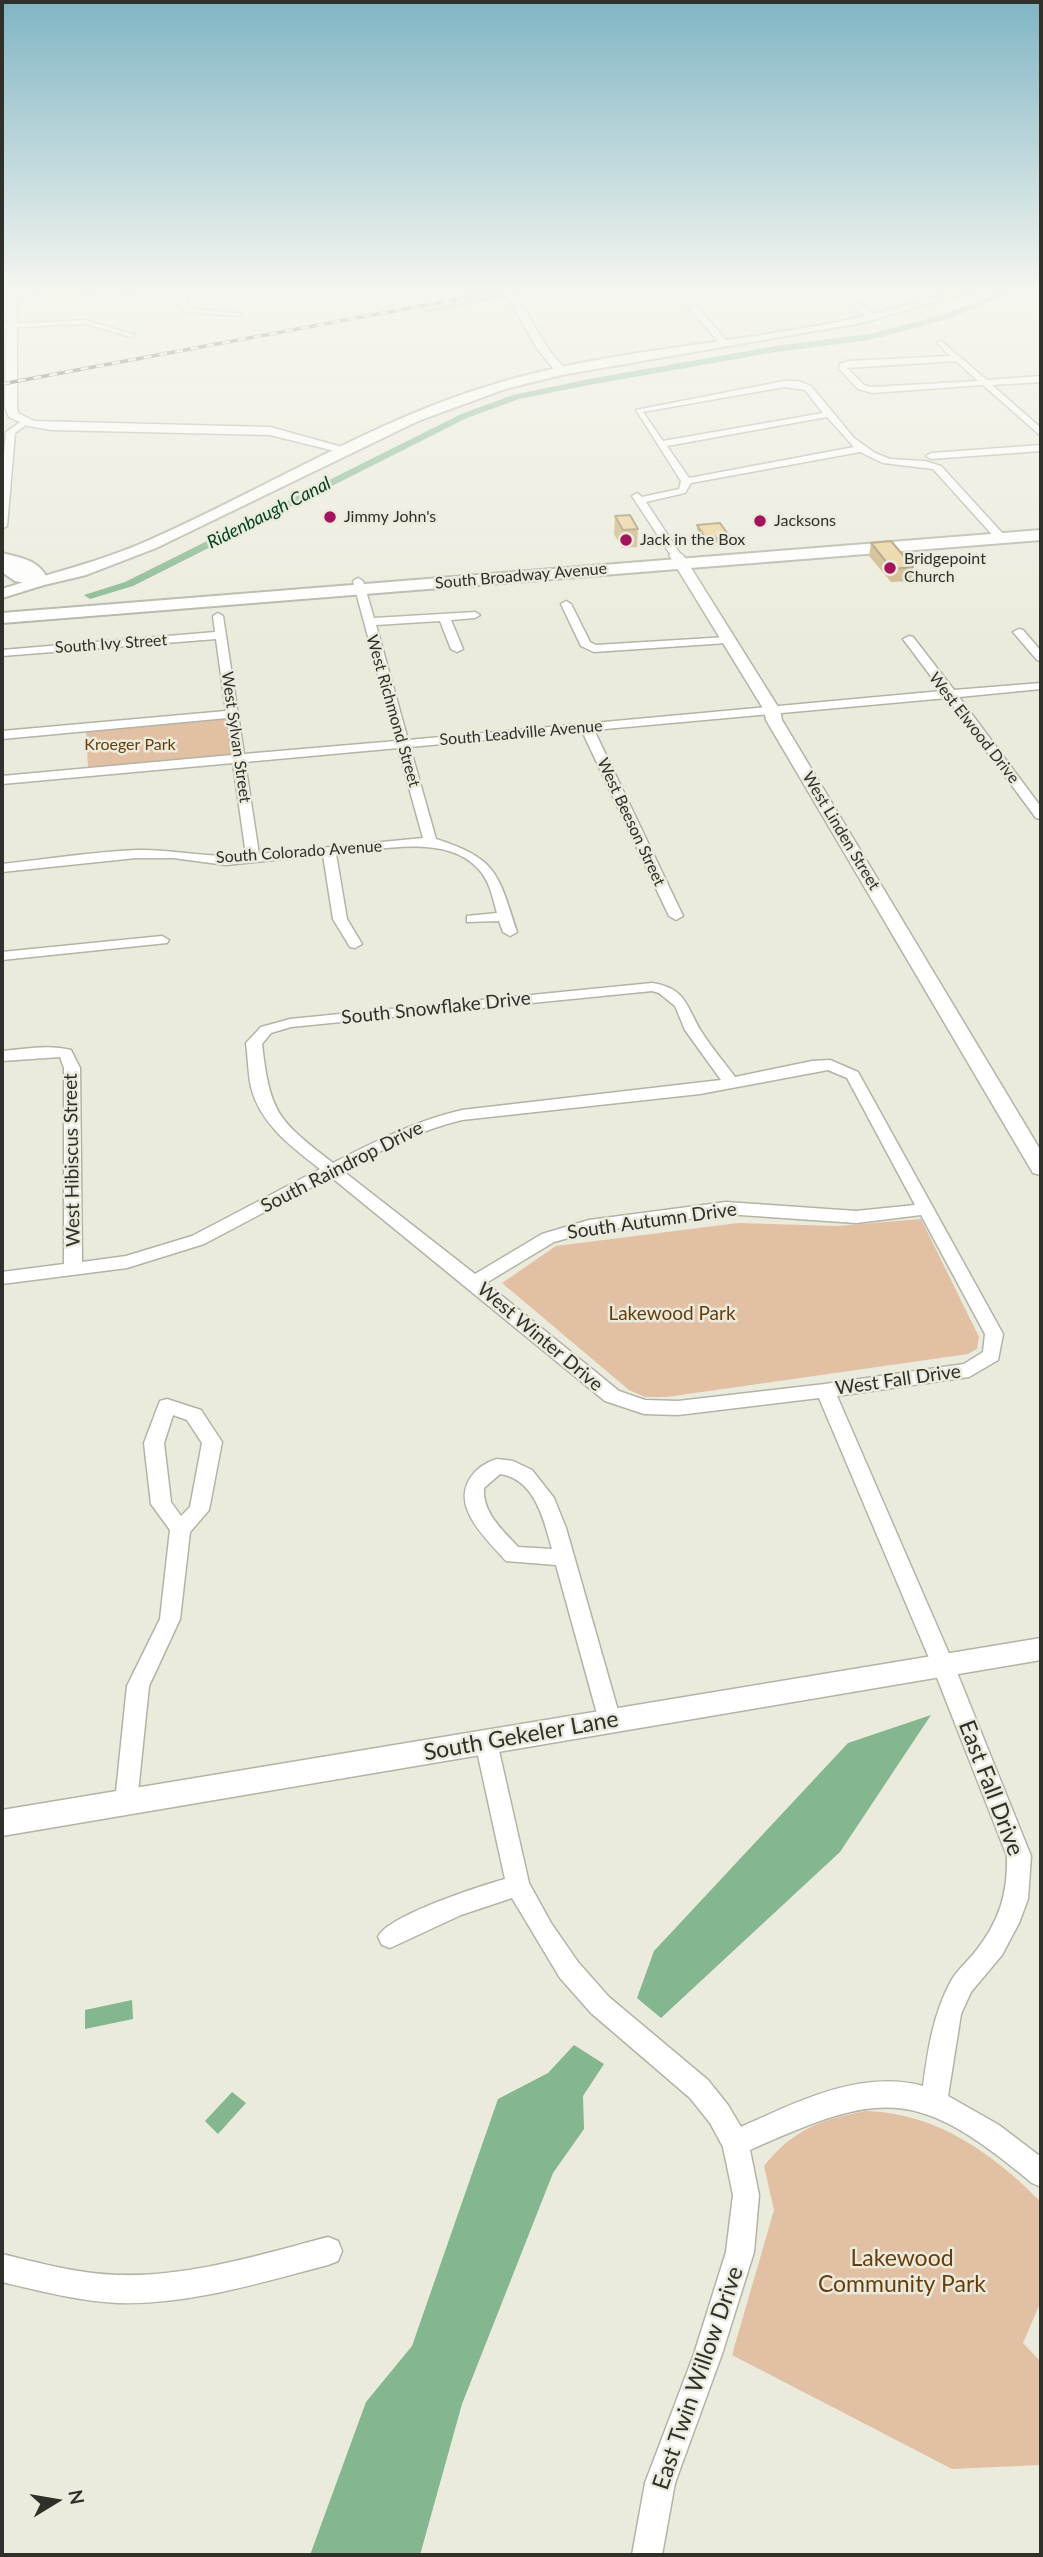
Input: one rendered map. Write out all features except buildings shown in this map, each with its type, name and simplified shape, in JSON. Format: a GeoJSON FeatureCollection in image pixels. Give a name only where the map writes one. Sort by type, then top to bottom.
{"type":"FeatureCollection","features":[{"type":"Feature","properties":{"kind":"main road"},"geometry":{"type":"LineString","coordinates":[[3,599],[40,581],[81,572],[151,545],[440,408]]}},
{"type":"Feature","properties":{"kind":"main road","name":"South Broadway Avenue"},"geometry":{"type":"LineString","coordinates":[[997,534],[1041,526]]}},
{"type":"Feature","properties":{"kind":"main road","name":"South Broadway Avenue"},"geometry":{"type":"LineString","coordinates":[[2,618],[679,559],[997,534],[1041,535]]}},
{"type":"Feature","properties":{"kind":"main road"},"geometry":{"type":"LineString","coordinates":[[2,558],[31,567],[37,572],[40,581]]}},
{"type":"Feature","properties":{"kind":"main road"},"geometry":{"type":"LineString","coordinates":[[2,565],[21,577],[40,581]]}},
{"type":"Feature","properties":{"kind":"main road","name":"South Broadway Avenue"},"geometry":{"type":"LineString","coordinates":[[3,599],[359,585]]}},
{"type":"Feature","properties":{"kind":"street"},"geometry":{"type":"LineString","coordinates":[[11,408],[13,415],[25,422],[52,426],[270,431],[347,450]]}},
{"type":"Feature","properties":{"kind":"street"},"geometry":{"type":"LineString","coordinates":[[649,408],[639,412],[686,481],[861,449]]}},
{"type":"Feature","properties":{"kind":"street"},"geometry":{"type":"LineString","coordinates":[[825,408],[861,449],[883,460],[932,461],[1041,448]]}},
{"type":"Feature","properties":{"kind":"street"},"geometry":{"type":"LineString","coordinates":[[1013,408],[1041,433]]}},
{"type":"Feature","properties":{"kind":"street"},"geometry":{"type":"LineString","coordinates":[[661,444],[830,414]]}},
{"type":"Feature","properties":{"kind":"street"},"geometry":{"type":"LineString","coordinates":[[2,526],[6,456],[11,432],[25,422]]}},
{"type":"Feature","properties":{"kind":"street"},"geometry":{"type":"LineString","coordinates":[[932,461],[997,534]]}},
{"type":"Feature","properties":{"kind":"street","name":"West Linden Street"},"geometry":{"type":"LineString","coordinates":[[686,481],[686,487],[682,491],[638,498],[772,710],[775,720],[1041,1168]]}},
{"type":"Feature","properties":{"kind":"street","name":"West Richmond Street"},"geometry":{"type":"LineString","coordinates":[[359,585],[430,841]]}},
{"type":"Feature","properties":{"kind":"street"},"geometry":{"type":"LineString","coordinates":[[566,604],[585,644],[594,649],[727,640]]}},
{"type":"Feature","properties":{"kind":"street","name":"West Sylvan Street"},"geometry":{"type":"LineString","coordinates":[[218,615],[253,858]]}},
{"type":"Feature","properties":{"kind":"street"},"geometry":{"type":"LineString","coordinates":[[368,622],[475,615]]}},
{"type":"Feature","properties":{"kind":"street"},"geometry":{"type":"LineString","coordinates":[[445,618],[457,649]]}},
{"type":"Feature","properties":{"kind":"street"},"geometry":{"type":"LineString","coordinates":[[1020,632],[1041,658]]}},
{"type":"Feature","properties":{"kind":"street","name":"South Ivy Street"},"geometry":{"type":"LineString","coordinates":[[2,653],[221,635]]}},
{"type":"Feature","properties":{"kind":"street","name":"West Elwood Drive"},"geometry":{"type":"LineString","coordinates":[[909,639],[1041,814]]}},
{"type":"Feature","properties":{"kind":"street","name":"South Leadville Avenue"},"geometry":{"type":"LineString","coordinates":[[2,780],[1041,686]]}},
{"type":"Feature","properties":{"kind":"street"},"geometry":{"type":"LineString","coordinates":[[2,735],[232,714]]}},
{"type":"Feature","properties":{"kind":"street","name":"West Beeson Street"},"geometry":{"type":"LineString","coordinates":[[586,727],[676,916]]}},
{"type":"Feature","properties":{"kind":"street"},"geometry":{"type":"LineString","coordinates":[[430,841],[462,851],[486,866],[510,932]]}},
{"type":"Feature","properties":{"kind":"street","name":"South Colorado Avenue"},"geometry":{"type":"LineString","coordinates":[[2,868],[136,854],[173,854],[226,861],[430,841]]}},
{"type":"Feature","properties":{"kind":"street"},"geometry":{"type":"LineString","coordinates":[[329,852],[340,919],[355,944]]}},
{"type":"Feature","properties":{"kind":"street"},"geometry":{"type":"LineString","coordinates":[[472,919],[504,916]]}},
{"type":"Feature","properties":{"kind":"street"},"geometry":{"type":"LineString","coordinates":[[2,956],[162,940]]}},
{"type":"Feature","properties":{"kind":"street","name":"South Snowflake Drive"},"geometry":{"type":"LineString","coordinates":[[331,1170],[290,1137],[268,1111],[259,1087],[254,1043],[266,1030],[290,1023],[652,987],[664,989],[681,1004],[693,1030],[732,1084]]}},
{"type":"Feature","properties":{"kind":"street","name":"West Hibiscus Street"},"geometry":{"type":"LineString","coordinates":[[2,1056],[38,1052],[66,1053],[72,1068],[73,1269]]}},
{"type":"Feature","properties":{"kind":"street","name":"West Fall Drive"},"geometry":{"type":"LineString","coordinates":[[732,1084],[813,1066],[831,1065],[853,1075],[994,1334],[992,1355],[969,1370],[825,1391],[943,1665]]}},
{"type":"Feature","properties":{"kind":"street","name":"South Raindrop Drive"},"geometry":{"type":"LineString","coordinates":[[2,1278],[127,1262],[198,1240],[399,1135],[442,1120],[732,1084]]}},
{"type":"Feature","properties":{"kind":"street","name":"West Winter Drive"},"geometry":{"type":"LineString","coordinates":[[331,1170],[474,1282],[612,1396],[645,1407],[678,1408],[825,1391]]}},
{"type":"Feature","properties":{"kind":"street","name":"South Autumn Drive"},"geometry":{"type":"LineString","coordinates":[[474,1282],[548,1238],[589,1226],[726,1208],[856,1217],[927,1209]]}},
{"type":"Feature","properties":{"kind":"street"},"geometry":{"type":"LineString","coordinates":[[126,1802],[138,1686],[170,1619],[180,1530],[199,1510],[212,1442],[194,1415],[167,1406],[154,1443],[161,1504],[180,1530]]}},
{"type":"Feature","properties":{"kind":"street"},"geometry":{"type":"LineString","coordinates":[[564,1557],[513,1555],[480,1516],[473,1503],[472,1491],[484,1472],[497,1466],[512,1466],[530,1478],[547,1502],[564,1557],[610,1721]]}},
{"type":"Feature","properties":{"kind":"street","name":"South Gekeler Lane"},"geometry":{"type":"LineString","coordinates":[[2,1823],[1041,1649]]}},
{"type":"Feature","properties":{"kind":"street","name":"East Fall Drive"},"geometry":{"type":"LineString","coordinates":[[934,2102],[943,2035],[950,2011],[960,1986],[998,1941],[1013,1913],[1021,1884],[1019,1856],[943,1665]]}},
{"type":"Feature","properties":{"kind":"street","name":"East Twin Willow Drive"},"geometry":{"type":"LineString","coordinates":[[486,1742],[517,1885],[543,1931],[577,1979],[600,2005],[699,2089],[719,2114],[735,2143],[746,2195],[740,2252],[708,2354],[660,2483],[647,2555]]}},
{"type":"Feature","properties":{"kind":"street"},"geometry":{"type":"LineString","coordinates":[[390,1937],[442,1910],[517,1885]]}},
{"type":"Feature","properties":{"kind":"street"},"geometry":{"type":"LineString","coordinates":[[735,2143],[803,2112],[889,2092],[934,2102],[987,2132],[1041,2174]]}},
{"type":"Feature","properties":{"kind":"street"},"geometry":{"type":"LineString","coordinates":[[2,2268],[87,2287],[145,2288],[202,2283],[328,2251]]}},
{"type":"Feature","properties":{"kind":"green space","name":"Kroeger Park"},"geometry":{"type":"Polygon","coordinates":[[[227,717],[233,756],[88,768],[86,729],[227,717]]]}},
{"type":"Feature","properties":{"kind":"green space","name":"Lakewood Park"},"geometry":{"type":"Polygon","coordinates":[[[921,1219],[979,1337],[977,1349],[968,1354],[667,1397],[645,1397],[629,1390],[502,1283],[556,1246],[738,1223],[837,1226],[921,1219]]]}},
{"type":"Feature","properties":{"kind":"green space","name":"Lakewood Community Park"},"geometry":{"type":"Polygon","coordinates":[[[866,2111],[892,2113],[916,2119],[962,2139],[1003,2167],[1041,2202],[1041,2301],[1023,2343],[1041,2362],[1041,2465],[952,2469],[732,2355],[774,2210],[764,2166],[786,2143],[809,2128],[835,2118],[866,2111]]]}},
{"type":"Feature","properties":{"kind":"shaded area"},"geometry":{"type":"Polygon","coordinates":[[[931,1715],[840,1852],[661,2018],[637,1998],[654,1951],[848,1743],[931,1715]]]}},
{"type":"Feature","properties":{"kind":"shaded area"},"geometry":{"type":"Polygon","coordinates":[[[132,2000],[133,2019],[85,2029],[85,2010],[132,2000]]]}},
{"type":"Feature","properties":{"kind":"shaded area"},"geometry":{"type":"Polygon","coordinates":[[[574,2045],[604,2064],[583,2096],[584,2129],[553,2173],[462,2404],[420,2555],[310,2555],[366,2402],[412,2346],[498,2099],[548,2073],[574,2045]]]}},
{"type":"Feature","properties":{"kind":"shaded area"},"geometry":{"type":"Polygon","coordinates":[[[232,2092],[246,2103],[218,2134],[205,2121],[232,2092]]]}},
{"type":"Feature","properties":{"kind":"waterway","name":"Ridenbaugh Canal"},"geometry":{"type":"LineString","coordinates":[[90,595],[129,584],[464,416],[485,408]]}},
{"type":"Feature","properties":{"kind":"place","name":"Jimmy John's"},"geometry":{"type":"Point","coordinates":[330,517]}},
{"type":"Feature","properties":{"kind":"place","name":"Jacksons"},"geometry":{"type":"Point","coordinates":[760,521]}},
{"type":"Feature","properties":{"kind":"place","name":"Jack in the Box"},"geometry":{"type":"Point","coordinates":[626,540]}},
{"type":"Feature","properties":{"kind":"place","name":"Bridgepoint Church"},"geometry":{"type":"Point","coordinates":[890,568]}}]}
